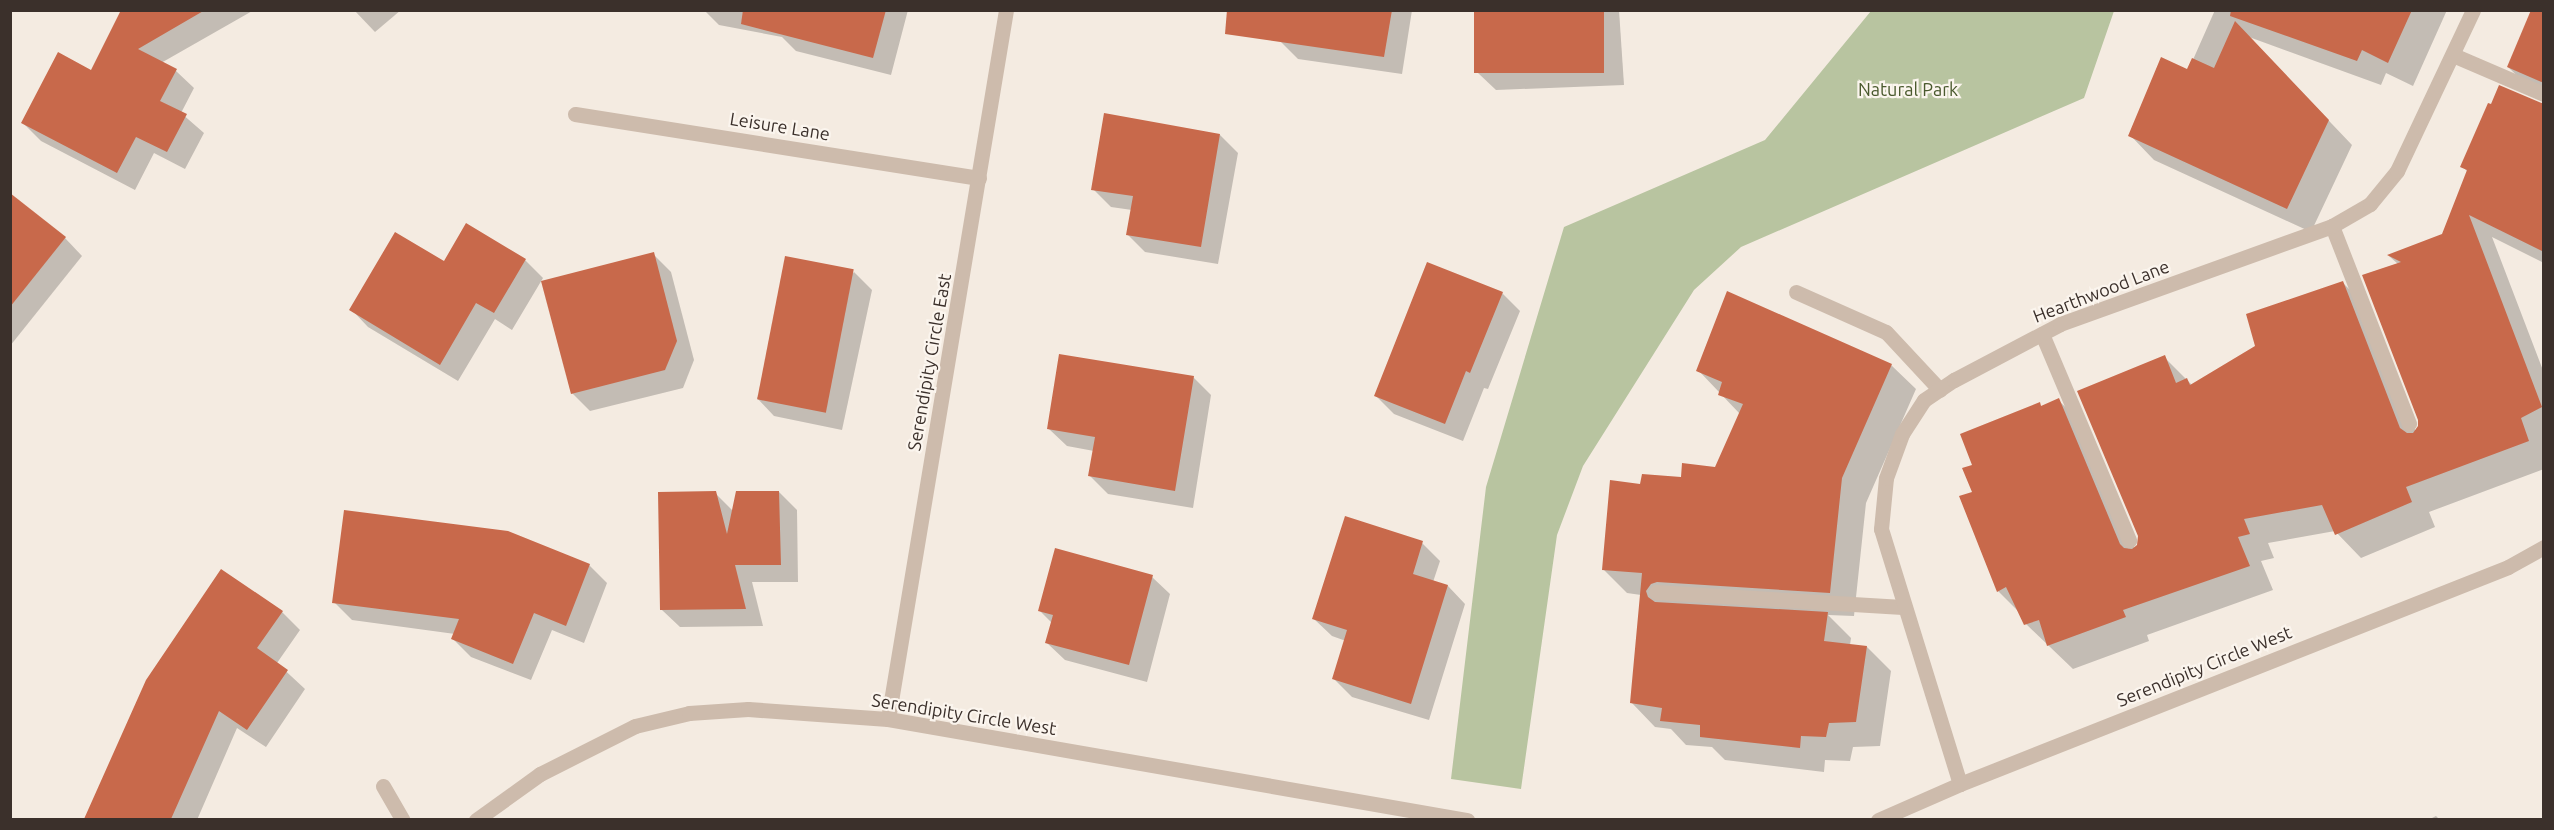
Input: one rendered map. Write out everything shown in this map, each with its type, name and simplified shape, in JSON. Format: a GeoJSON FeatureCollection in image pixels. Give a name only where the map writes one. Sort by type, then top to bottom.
{"type":"FeatureCollection","features":[{"type":"Feature","properties":{"kind":"street","name":"Serendipity Circle East"},"geometry":{"type":"LineString","coordinates":[[888,719],[1006,10]]}},
{"type":"Feature","properties":{"kind":"street","name":"Hearthwood Lane"},"geometry":{"type":"LineString","coordinates":[[1960,784],[1903,607],[1881,530],[1886,478],[1902,434],[1924,400],[2060,324],[2332,226],[2370,204],[2397,171],[2473,10]]}},
{"type":"Feature","properties":{"kind":"street"},"geometry":{"type":"LineString","coordinates":[[2453,55],[2544,94]]}},
{"type":"Feature","properties":{"kind":"street","name":"Leisure Lane"},"geometry":{"type":"LineString","coordinates":[[575,114],[979,178]]}},
{"type":"Feature","properties":{"kind":"street"},"geometry":{"type":"LineString","coordinates":[[2332,226],[2409,424]]}},
{"type":"Feature","properties":{"kind":"street"},"geometry":{"type":"LineString","coordinates":[[1796,292],[1886,332],[1940,390]]}},
{"type":"Feature","properties":{"kind":"street"},"geometry":{"type":"LineString","coordinates":[[2042,334],[2129,540]]}},
{"type":"Feature","properties":{"kind":"street","name":"Serendipity Circle West"},"geometry":{"type":"LineString","coordinates":[[1878,819],[1960,784],[2508,567],[2544,547]]}},
{"type":"Feature","properties":{"kind":"street"},"geometry":{"type":"LineString","coordinates":[[1656,592],[1903,607]]}},
{"type":"Feature","properties":{"kind":"street","name":"Serendipity Circle West"},"geometry":{"type":"LineString","coordinates":[[476,819],[540,774],[635,726],[689,713],[748,709],[888,719],[1467,819]]}},
{"type":"Feature","properties":{"kind":"street"},"geometry":{"type":"LineString","coordinates":[[383,786],[403,819]]}},
{"type":"Feature","properties":{"kind":"green space","name":"Natural Park"},"geometry":{"type":"Polygon","coordinates":[[[1871,11],[2114,11],[2084,98],[1741,247],[1694,290],[1583,466],[1557,535],[1521,789],[1451,779],[1486,487],[1564,227],[1765,140],[1871,11]]]}},
{"type":"Feature","properties":{"kind":"building"},"geometry":{"type":"Polygon","coordinates":[[[121,10],[205,10],[138,49],[177,69],[160,101],[187,114],[167,152],[136,137],[117,173],[21,123],[58,52],[91,70],[121,10]]]}},
{"type":"Feature","properties":{"kind":"building"},"geometry":{"type":"Polygon","coordinates":[[[743,10],[886,10],[873,58],[741,24],[743,10]]]}},
{"type":"Feature","properties":{"kind":"building"},"geometry":{"type":"Polygon","coordinates":[[[1227,10],[1392,10],[1384,57],[1225,34],[1227,10]]]}},
{"type":"Feature","properties":{"kind":"building"},"geometry":{"type":"Polygon","coordinates":[[[1474,10],[1604,10],[1604,73],[1474,73],[1474,10]]]}},
{"type":"Feature","properties":{"kind":"building"},"geometry":{"type":"Polygon","coordinates":[[[2231,10],[2412,10],[2388,63],[2362,50],[2357,61],[2230,16],[2231,10]]]}},
{"type":"Feature","properties":{"kind":"building"},"geometry":{"type":"Polygon","coordinates":[[[2531,10],[2544,10],[2544,83],[2507,67],[2531,10]]]}},
{"type":"Feature","properties":{"kind":"building"},"geometry":{"type":"Polygon","coordinates":[[[2235,21],[2329,120],[2287,209],[2128,136],[2161,57],[2187,69],[2192,58],[2214,68],[2235,21]]]}},
{"type":"Feature","properties":{"kind":"building"},"geometry":{"type":"Polygon","coordinates":[[[2499,85],[2544,104],[2544,252],[2469,215],[2542,407],[2521,418],[2529,441],[2406,487],[2412,502],[2335,535],[2322,505],[2244,519],[2250,534],[2238,537],[2250,566],[2123,610],[2126,617],[2047,646],[2039,620],[2024,625],[2006,587],[1997,592],[1959,496],[1972,492],[1962,468],[1972,465],[1960,434],[2040,402],[2041,406],[2059,398],[2120,544],[2124,548],[2132,549],[2137,545],[2138,536],[2077,391],[2165,355],[2176,383],[2187,378],[2190,385],[2255,346],[2246,314],[2343,281],[2400,428],[2407,433],[2413,433],[2418,426],[2418,420],[2362,275],[2401,262],[2387,255],[2442,234],[2467,170],[2460,167],[2488,103],[2491,104],[2499,85]]]}},
{"type":"Feature","properties":{"kind":"building"},"geometry":{"type":"Polygon","coordinates":[[[1104,113],[1220,134],[1201,247],[1126,235],[1133,196],[1091,190],[1104,113]]]}},
{"type":"Feature","properties":{"kind":"building"},"geometry":{"type":"Polygon","coordinates":[[[10,193],[66,237],[10,307],[10,193]]]}},
{"type":"Feature","properties":{"kind":"building"},"geometry":{"type":"Polygon","coordinates":[[[466,223],[526,259],[494,313],[476,303],[440,365],[349,310],[395,232],[444,261],[466,223]]]}},
{"type":"Feature","properties":{"kind":"building"},"geometry":{"type":"Polygon","coordinates":[[[654,252],[677,341],[665,370],[571,394],[541,281],[654,252]]]}},
{"type":"Feature","properties":{"kind":"building"},"geometry":{"type":"Polygon","coordinates":[[[785,256],[854,269],[826,413],[757,399],[785,256]]]}},
{"type":"Feature","properties":{"kind":"building"},"geometry":{"type":"Polygon","coordinates":[[[1427,262],[1503,292],[1470,373],[1466,371],[1445,424],[1374,396],[1427,262]]]}},
{"type":"Feature","properties":{"kind":"building"},"geometry":{"type":"Polygon","coordinates":[[[1727,291],[1892,364],[1842,478],[1830,593],[1657,582],[1651,584],[1646,591],[1648,597],[1655,602],[1828,612],[1824,641],[1867,646],[1856,722],[1829,723],[1826,737],[1801,736],[1800,748],[1700,737],[1700,725],[1660,721],[1662,708],[1630,703],[1642,573],[1602,570],[1610,480],[1640,484],[1642,474],[1681,477],[1682,463],[1715,467],[1743,404],[1718,395],[1722,382],[1696,371],[1727,291]]]}},
{"type":"Feature","properties":{"kind":"building"},"geometry":{"type":"Polygon","coordinates":[[[1059,354],[1194,376],[1175,491],[1088,476],[1095,437],[1047,429],[1059,354]]]}},
{"type":"Feature","properties":{"kind":"building"},"geometry":{"type":"Polygon","coordinates":[[[716,491],[727,534],[736,491],[779,491],[781,565],[735,565],[746,609],[660,610],[658,492],[716,491]]]}},
{"type":"Feature","properties":{"kind":"building"},"geometry":{"type":"Polygon","coordinates":[[[344,510],[508,531],[590,564],[566,626],[534,613],[513,664],[451,639],[459,619],[332,603],[344,510]]]}},
{"type":"Feature","properties":{"kind":"building"},"geometry":{"type":"Polygon","coordinates":[[[1345,516],[1423,541],[1413,574],[1448,585],[1411,704],[1332,679],[1347,630],[1312,619],[1345,516]]]}},
{"type":"Feature","properties":{"kind":"building"},"geometry":{"type":"Polygon","coordinates":[[[1055,548],[1153,575],[1129,665],[1045,643],[1053,615],[1038,611],[1055,548]]]}},
{"type":"Feature","properties":{"kind":"building"},"geometry":{"type":"Polygon","coordinates":[[[221,569],[283,611],[257,648],[288,670],[247,730],[219,711],[171,819],[84,819],[146,680],[221,569]]]}}]}
